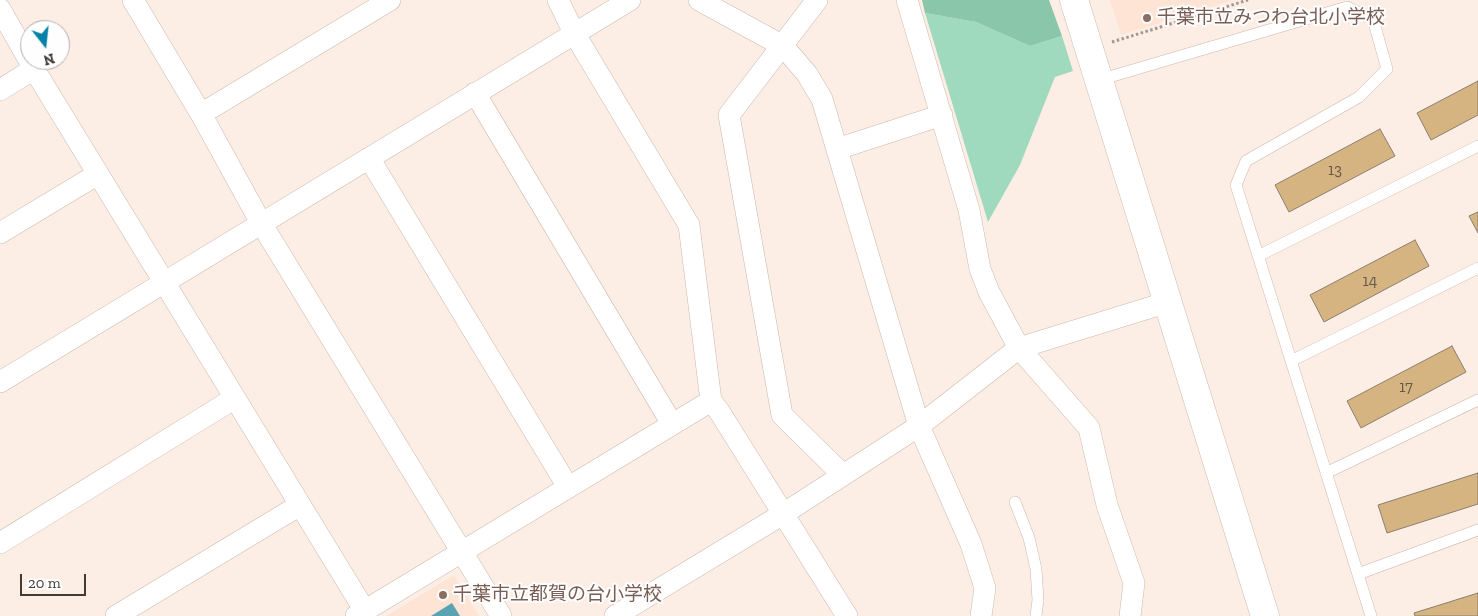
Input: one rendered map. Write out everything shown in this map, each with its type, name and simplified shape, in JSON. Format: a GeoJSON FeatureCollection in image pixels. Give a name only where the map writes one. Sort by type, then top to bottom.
{"type":"FeatureCollection","features":[{"type":"Feature","properties":{"kind":"street"},"geometry":{"type":"LineString","coordinates":[[201,114],[390,0]]}},
{"type":"Feature","properties":{"kind":"street"},"geometry":{"type":"LineString","coordinates":[[558,0],[574,33],[689,225],[711,401],[847,616]]}},
{"type":"Feature","properties":{"kind":"street"},"geometry":{"type":"LineString","coordinates":[[0,382],[630,0]]}},
{"type":"Feature","properties":{"kind":"street"},"geometry":{"type":"LineString","coordinates":[[699,0],[783,46],[807,74],[822,99],[919,426],[971,544],[985,588],[981,616]]}},
{"type":"Feature","properties":{"kind":"street"},"geometry":{"type":"LineString","coordinates":[[817,0],[729,115],[782,415],[842,475]]}},
{"type":"Feature","properties":{"kind":"street"},"geometry":{"type":"LineString","coordinates":[[907,0],[969,210],[980,269],[989,292],[1019,348],[1089,428],[1107,505],[1134,583],[1130,616]]}},
{"type":"Feature","properties":{"kind":"street"},"geometry":{"type":"LineString","coordinates":[[1074,0],[1265,616]]}},
{"type":"Feature","properties":{"kind":"street"},"geometry":{"type":"LineString","coordinates":[[140,2],[261,223],[501,616]]}},
{"type":"Feature","properties":{"kind":"street"},"geometry":{"type":"LineString","coordinates":[[0,9],[20,45]]}},
{"type":"Feature","properties":{"kind":"street"},"geometry":{"type":"LineString","coordinates":[[0,90],[34,70],[300,505],[361,613],[711,401]]}},
{"type":"Feature","properties":{"kind":"street"},"geometry":{"type":"LineString","coordinates":[[475,93],[672,424]]}},
{"type":"Feature","properties":{"kind":"street"},"geometry":{"type":"LineString","coordinates":[[836,149],[942,115]]}},
{"type":"Feature","properties":{"kind":"street"},"geometry":{"type":"LineString","coordinates":[[369,158],[568,487]]}},
{"type":"Feature","properties":{"kind":"street"},"geometry":{"type":"LineString","coordinates":[[0,234],[98,174]]}},
{"type":"Feature","properties":{"kind":"street"},"geometry":{"type":"LineString","coordinates":[[615,616],[783,514],[919,426],[1019,348],[1168,302]]}},
{"type":"Feature","properties":{"kind":"street"},"geometry":{"type":"LineString","coordinates":[[0,543],[235,398]]}},
{"type":"Feature","properties":{"kind":"street"},"geometry":{"type":"LineString","coordinates":[[116,616],[300,505]]}},
{"type":"Feature","properties":{"kind":"lane"},"geometry":{"type":"LineString","coordinates":[[1099,80],[1348,7],[1373,19],[1387,69],[1358,97],[1246,161],[1236,185],[1371,616]]}},
{"type":"Feature","properties":{"kind":"lane"},"geometry":{"type":"LineString","coordinates":[[1258,256],[1478,146]]}},
{"type":"Feature","properties":{"kind":"lane"},"geometry":{"type":"LineString","coordinates":[[1291,361],[1478,268]]}},
{"type":"Feature","properties":{"kind":"lane"},"geometry":{"type":"LineString","coordinates":[[1326,473],[1478,400]]}},
{"type":"Feature","properties":{"kind":"lane"},"geometry":{"type":"LineString","coordinates":[[1015,502],[1029,538],[1036,569],[1038,600],[1036,616]]}},
{"type":"Feature","properties":{"kind":"lane"},"geometry":{"type":"LineString","coordinates":[[1358,574],[1478,530]]}},
{"type":"Feature","properties":{"kind":"path"},"geometry":{"type":"LineString","coordinates":[[1089,49],[1248,0]]}},
{"type":"Feature","properties":{"kind":"shaded area","name":"千葉市立みつわ台北小学校"},"geometry":{"type":"Polygon","coordinates":[[[1110,0],[1234,0],[1121,35],[1110,0]]]}},
{"type":"Feature","properties":{"kind":"shaded area","name":"千葉市立都賀の台小学校"},"geometry":{"type":"Polygon","coordinates":[[[454,575],[479,616],[386,616],[454,575]]]}},
{"type":"Feature","properties":{"kind":"green space"},"geometry":{"type":"Polygon","coordinates":[[[922,0],[1049,0],[1062,36],[1030,46],[976,22],[925,13],[922,0]]]}},
{"type":"Feature","properties":{"kind":"green space"},"geometry":{"type":"Polygon","coordinates":[[[925,13],[976,22],[1030,46],[1062,36],[1073,71],[1055,77],[1020,165],[988,222],[925,13]]]}},
{"type":"Feature","properties":{"kind":"water"},"geometry":{"type":"Polygon","coordinates":[[[452,603],[460,616],[431,616],[452,603]]]}},
{"type":"Feature","properties":{"kind":"building"},"geometry":{"type":"Polygon","coordinates":[[[1478,81],[1478,115],[1431,140],[1417,113],[1478,81]]]}},
{"type":"Feature","properties":{"kind":"building"},"geometry":{"type":"Polygon","coordinates":[[[1380,129],[1395,156],[1289,212],[1275,185],[1380,129]]]}},
{"type":"Feature","properties":{"kind":"building"},"geometry":{"type":"Polygon","coordinates":[[[1478,212],[1478,233],[1469,216],[1478,212]]]}},
{"type":"Feature","properties":{"kind":"building"},"geometry":{"type":"Polygon","coordinates":[[[1415,240],[1429,266],[1324,322],[1310,295],[1415,240]]]}},
{"type":"Feature","properties":{"kind":"building"},"geometry":{"type":"Polygon","coordinates":[[[1452,346],[1466,372],[1361,428],[1347,401],[1452,346]]]}},
{"type":"Feature","properties":{"kind":"building"},"geometry":{"type":"Polygon","coordinates":[[[1478,473],[1478,504],[1387,533],[1378,505],[1478,473]]]}},
{"type":"Feature","properties":{"kind":"building"},"geometry":{"type":"Polygon","coordinates":[[[1478,593],[1478,616],[1415,616],[1414,613],[1478,593]]]}},
{"type":"Feature","properties":{"kind":"place","name":"千葉市立みつわ台北小学校"},"geometry":{"type":"Point","coordinates":[1147,18]}},
{"type":"Feature","properties":{"kind":"place","name":"千葉市立都賀の台小学校"},"geometry":{"type":"Point","coordinates":[443,595]}}]}
